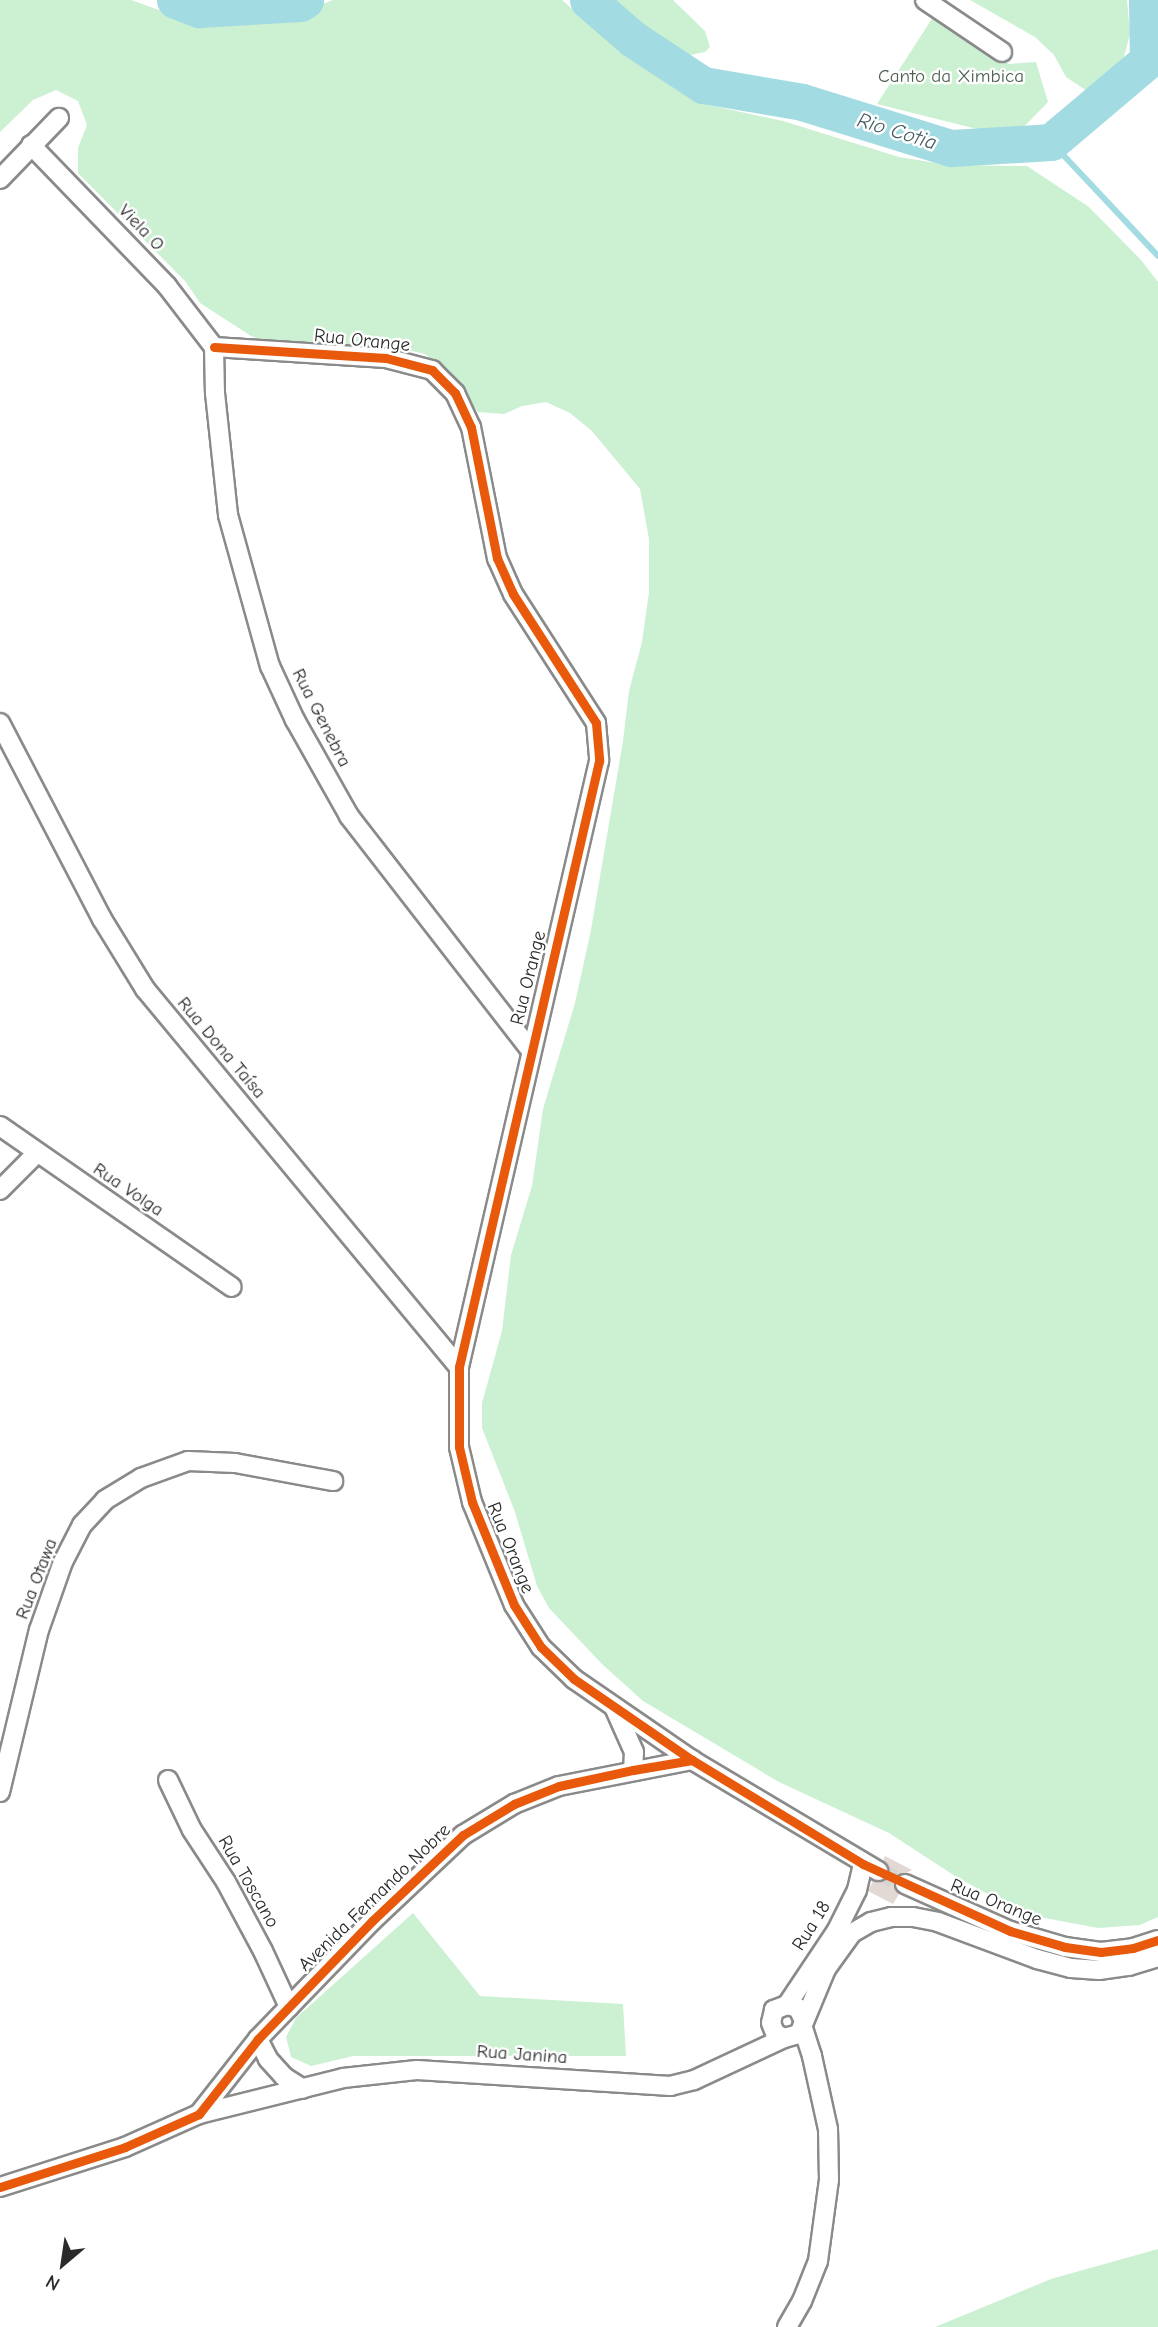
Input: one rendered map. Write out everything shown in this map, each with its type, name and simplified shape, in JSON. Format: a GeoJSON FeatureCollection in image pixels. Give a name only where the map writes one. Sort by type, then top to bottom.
{"type":"FeatureCollection","features":[{"type":"Feature","properties":{"kind":"street"},"geometry":{"type":"LineString","coordinates":[[925,0],[1002,52]]}},
{"type":"Feature","properties":{"kind":"street"},"geometry":{"type":"LineString","coordinates":[[0,179],[60,118]]}},
{"type":"Feature","properties":{"kind":"street","name":"Viela O"},"geometry":{"type":"LineString","coordinates":[[31,145],[167,286],[214,347]]}},
{"type":"Feature","properties":{"kind":"street","name":"Rua Genebra"},"geometry":{"type":"LineString","coordinates":[[214,347],[215,393],[228,515],[270,666],[290,709],[349,816],[530,1049]]}},
{"type":"Feature","properties":{"kind":"street","name":"Rua Orange"},"geometry":{"type":"LineString","coordinates":[[214,347],[386,358],[432,370],[455,393],[471,427],[497,558],[513,594],[596,723],[599,761],[530,1049],[459,1367],[459,1447],[470,1491],[514,1605],[541,1647],[574,1679],[692,1760]]}},
{"type":"Feature","properties":{"kind":"street","name":"Rua Dona Taísa"},"geometry":{"type":"LineString","coordinates":[[0,723],[102,919],[145,989],[459,1367]]}},
{"type":"Feature","properties":{"kind":"street","name":"Rua Volga"},"geometry":{"type":"LineString","coordinates":[[0,1126],[232,1287]]}},
{"type":"Feature","properties":{"kind":"street"},"geometry":{"type":"LineString","coordinates":[[0,1190],[37,1153]]}},
{"type":"Feature","properties":{"kind":"street","name":"Rua Otawa"},"geometry":{"type":"LineString","coordinates":[[0,1792],[39,1630],[62,1562],[82,1525],[105,1500],[141,1478],[188,1461],[235,1463],[332,1481]]}},
{"type":"Feature","properties":{"kind":"street"},"geometry":{"type":"LineString","coordinates":[[612,1703],[634,1752],[633,1770]]}},
{"type":"Feature","properties":{"kind":"street","name":"Avenida Fernando Nobre"},"geometry":{"type":"LineString","coordinates":[[22,2179],[125,2147],[199,2114],[258,2039],[372,1921],[463,1835],[514,1804],[559,1786],[692,1760]]}},
{"type":"Feature","properties":{"kind":"street","name":"Rua 18"},"geometry":{"type":"LineString","coordinates":[[692,1760],[870,1867],[837,1930],[787,2005]]}},
{"type":"Feature","properties":{"kind":"street","name":"Rua Toscano"},"geometry":{"type":"LineString","coordinates":[[168,1780],[192,1830],[226,1882],[251,1928],[289,2007]]}},
{"type":"Feature","properties":{"kind":"street","name":"Rua Orange"},"geometry":{"type":"LineString","coordinates":[[905,1884],[1010,1931],[1065,1947],[1101,1952],[1133,1948],[1158,1940]]}},
{"type":"Feature","properties":{"kind":"street","name":"Rua Orange"},"geometry":{"type":"LineString","coordinates":[[871,1922],[913,1917],[938,1922],[1037,1959],[1071,1968],[1099,1970],[1129,1966],[1158,1957]]}},
{"type":"Feature","properties":{"kind":"street","name":"Rua 18"},"geometry":{"type":"LineString","coordinates":[[795,2032],[826,1969],[852,1933],[871,1922]]}},
{"type":"Feature","properties":{"kind":"street"},"geometry":{"type":"LineString","coordinates":[[787,2327],[802,2301],[818,2261],[829,2180],[828,2129],[818,2082],[795,2032],[798,2008],[787,2005],[774,2010],[771,2018],[775,2033],[795,2032]]}},
{"type":"Feature","properties":{"kind":"street","name":"Rua Janina"},"geometry":{"type":"LineString","coordinates":[[734,2059],[771,2018]]}},
{"type":"Feature","properties":{"kind":"street","name":"Rua Janina"},"geometry":{"type":"LineString","coordinates":[[199,2114],[343,2078],[417,2070],[670,2086],[694,2080],[795,2032]]}},
{"type":"Feature","properties":{"kind":"street"},"geometry":{"type":"LineString","coordinates":[[258,2039],[268,2059],[284,2077],[303,2090]]}},
{"type":"Feature","properties":{"kind":"street"},"geometry":{"type":"LineString","coordinates":[[0,2170],[22,2179]]}},
{"type":"Feature","properties":{"kind":"street"},"geometry":{"type":"LineString","coordinates":[[0,2188],[22,2179]]}},
{"type":"Feature","properties":{"kind":"green space"},"geometry":{"type":"Polygon","coordinates":[[[0,0],[131,0],[159,10],[233,24],[281,20],[333,0],[562,0],[587,22],[709,105],[783,121],[899,157],[948,165],[1027,166],[1089,207],[1141,260],[1158,282],[1158,1917],[1140,1925],[1098,1928],[1024,1914],[955,1876],[889,1833],[779,1782],[643,1701],[602,1664],[549,1608],[537,1586],[515,1512],[482,1428],[482,1403],[502,1331],[511,1255],[532,1186],[543,1109],[575,1003],[591,930],[629,691],[642,642],[649,592],[649,539],[640,489],[592,431],[570,413],[546,402],[522,406],[504,414],[478,412],[446,372],[425,354],[400,348],[350,350],[275,344],[251,336],[200,303],[185,281],[78,173],[78,148],[87,125],[78,101],[56,90],[33,100],[0,132],[0,0]]]}},
{"type":"Feature","properties":{"kind":"green space"},"geometry":{"type":"Polygon","coordinates":[[[599,0],[673,0],[705,31],[710,47],[705,52],[680,57],[635,32],[599,0]]]}},
{"type":"Feature","properties":{"kind":"green space"},"geometry":{"type":"Polygon","coordinates":[[[970,0],[1127,0],[1130,34],[1124,57],[1109,77],[1087,91],[1066,77],[1054,55],[1035,37],[970,0]]]}},
{"type":"Feature","properties":{"kind":"green space","name":"Canto da Ximbica"},"geometry":{"type":"Polygon","coordinates":[[[935,14],[1009,64],[1036,62],[1048,102],[1013,138],[877,104],[935,14]]]}},
{"type":"Feature","properties":{"kind":"green space"},"geometry":{"type":"Polygon","coordinates":[[[413,1913],[480,1996],[623,2004],[626,2056],[353,2056],[311,2066],[291,2057],[286,2037],[296,2018],[413,1913]]]}},
{"type":"Feature","properties":{"kind":"green space"},"geometry":{"type":"Polygon","coordinates":[[[1158,2249],[1158,2327],[935,2327],[1051,2279],[1158,2249]]]}},
{"type":"Feature","properties":{"kind":"building"},"geometry":{"type":"Polygon","coordinates":[[[885,1856],[912,1870],[895,1879],[894,1886],[899,1894],[893,1904],[868,1891],[873,1881],[883,1881],[888,1876],[888,1866],[883,1861],[885,1856]]]}},
{"type":"Feature","properties":{"kind":"waterway","name":"Rio Cotia"},"geometry":{"type":"LineString","coordinates":[[175,0],[199,9],[300,3],[305,0]]}},
{"type":"Feature","properties":{"kind":"waterway","name":"Rio Cotia"},"geometry":{"type":"LineString","coordinates":[[588,0],[633,39],[703,85],[802,102],[951,148],[1051,142],[1148,60],[1147,0]]}},
{"type":"Feature","properties":{"kind":"waterway"},"geometry":{"type":"LineString","coordinates":[[1051,142],[1158,256]]}},
{"type":"Feature","properties":{"kind":"tunnel"},"geometry":{"type":"LineString","coordinates":[[878,1871],[905,1884]]}},
{"type":"Feature","properties":{"kind":"cycle path"},"geometry":{"type":"LineString","coordinates":[[214,347],[386,358],[432,370],[455,393],[471,427],[497,558],[513,594],[596,723],[599,761],[459,1367],[459,1447],[472,1502],[514,1605],[541,1647],[574,1679],[692,1760]]}},
{"type":"Feature","properties":{"kind":"cycle path"},"geometry":{"type":"LineString","coordinates":[[0,2187],[125,2147],[199,2114],[258,2039],[372,1921],[463,1835],[514,1804],[559,1786],[633,1770],[692,1760],[863,1864],[1010,1931],[1065,1947],[1101,1952],[1133,1948],[1158,1940]]}}]}
